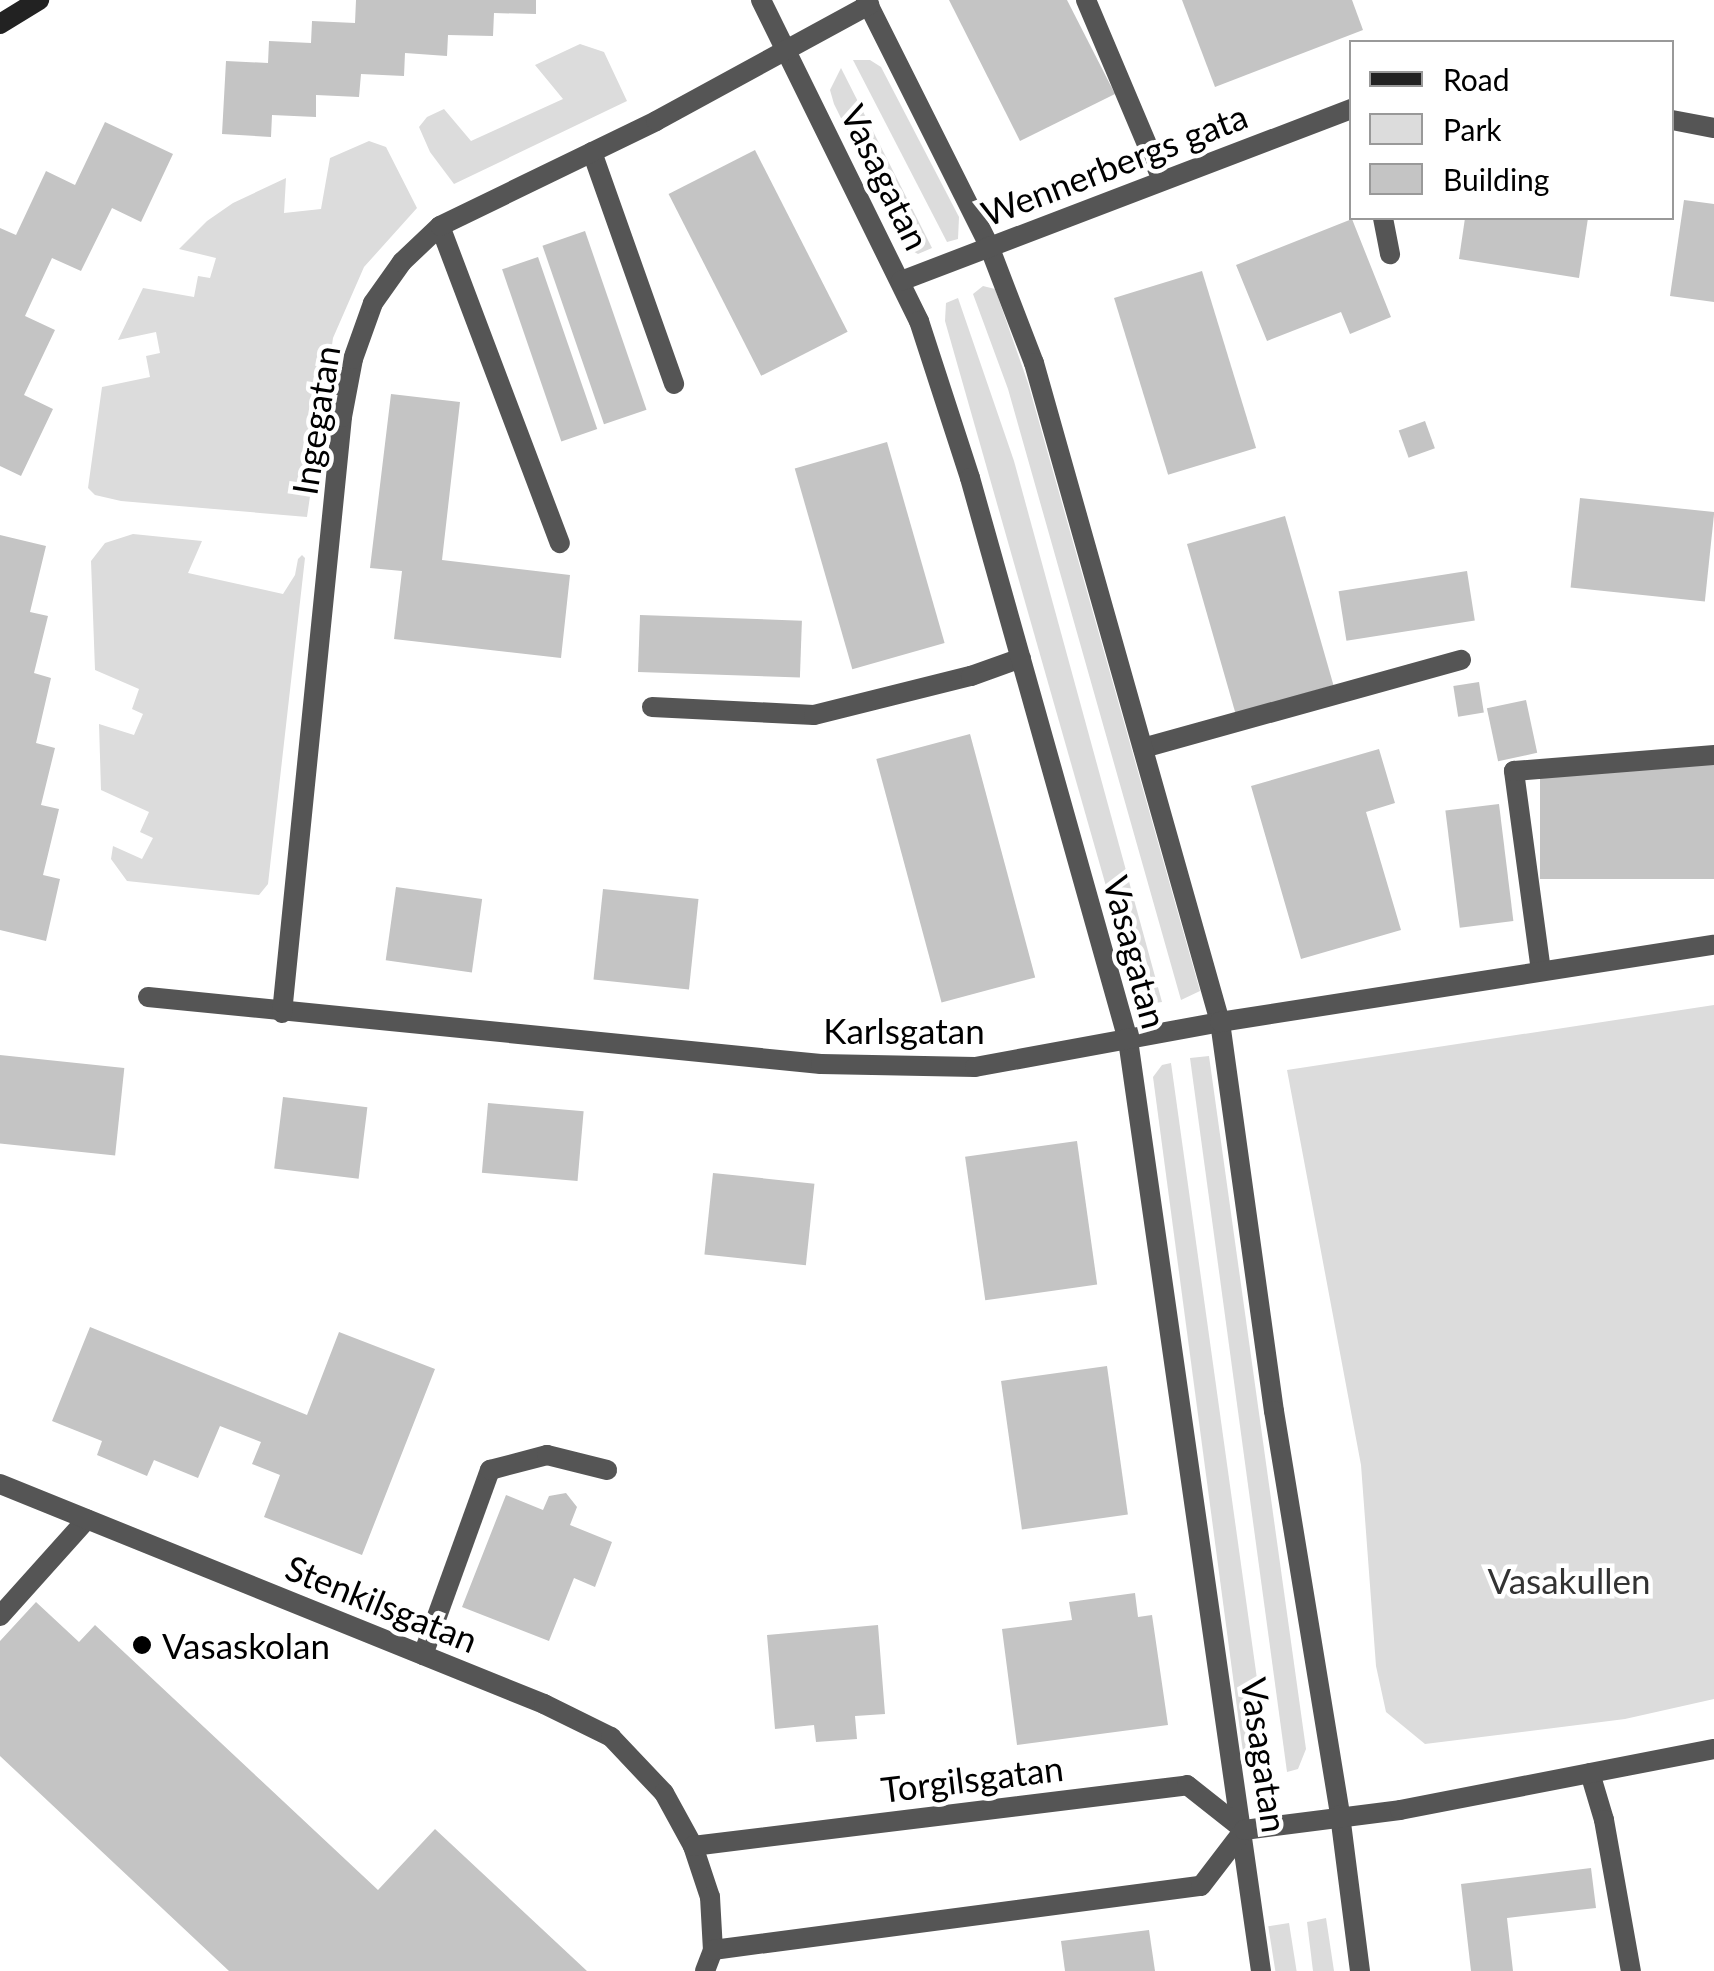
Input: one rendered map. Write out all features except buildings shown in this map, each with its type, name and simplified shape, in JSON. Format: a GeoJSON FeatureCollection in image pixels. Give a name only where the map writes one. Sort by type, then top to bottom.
{"type":"FeatureCollection","features":[{"type":"Feature","properties":{"kind":"main road"},"geometry":{"type":"LineString","coordinates":[[0,24],[39,0]]}},
{"type":"Feature","properties":{"kind":"street","name":"Vasagatan"},"geometry":{"type":"LineString","coordinates":[[761,0],[919,320],[965,461],[1128,1040],[1244,1830],[1261,1971]]}},
{"type":"Feature","properties":{"kind":"street"},"geometry":{"type":"LineString","coordinates":[[1086,0],[1162,180]]}},
{"type":"Feature","properties":{"kind":"street","name":"Vasagatan"},"geometry":{"type":"LineString","coordinates":[[868,2],[989,246],[1034,364],[1220,1022],[1274,1411],[1340,1815],[1360,1971]]}},
{"type":"Feature","properties":{"kind":"street","name":"Ingegatan"},"geometry":{"type":"LineString","coordinates":[[282,1013],[340,434],[353,359],[373,303],[402,262],[440,226],[592,152],[868,2]]}},
{"type":"Feature","properties":{"kind":"street","name":"Wennerbergs gata"},"geometry":{"type":"LineString","coordinates":[[901,282],[1349,110]]}},
{"type":"Feature","properties":{"kind":"street"},"geometry":{"type":"LineString","coordinates":[[1674,120],[1714,128]]}},
{"type":"Feature","properties":{"kind":"street"},"geometry":{"type":"LineString","coordinates":[[592,152],[674,384]]}},
{"type":"Feature","properties":{"kind":"street"},"geometry":{"type":"LineString","coordinates":[[1383,220],[1390,254]]}},
{"type":"Feature","properties":{"kind":"street"},"geometry":{"type":"LineString","coordinates":[[440,226],[560,544]]}},
{"type":"Feature","properties":{"kind":"street"},"geometry":{"type":"LineString","coordinates":[[652,707],[814,714],[971,676],[1021,658]]}},
{"type":"Feature","properties":{"kind":"street"},"geometry":{"type":"LineString","coordinates":[[1143,748],[1461,660]]}},
{"type":"Feature","properties":{"kind":"street"},"geometry":{"type":"LineString","coordinates":[[1541,972],[1514,771],[1714,755]]}},
{"type":"Feature","properties":{"kind":"street","name":"Karlsgatan"},"geometry":{"type":"LineString","coordinates":[[148,997],[821,1064],[975,1067],[1220,1022],[1714,945]]}},
{"type":"Feature","properties":{"kind":"street"},"geometry":{"type":"LineString","coordinates":[[422,1655],[490,1470],[547,1455],[607,1470]]}},
{"type":"Feature","properties":{"kind":"street","name":"Stenkilsgatan"},"geometry":{"type":"LineString","coordinates":[[0,1484],[544,1704],[611,1738],[664,1793],[692,1846],[710,1897],[713,1950]]}},
{"type":"Feature","properties":{"kind":"street"},"geometry":{"type":"LineString","coordinates":[[0,1616],[87,1519]]}},
{"type":"Feature","properties":{"kind":"street"},"geometry":{"type":"LineString","coordinates":[[705,1971],[713,1950],[1201,1886],[1244,1830],[1400,1810],[1714,1749]]}},
{"type":"Feature","properties":{"kind":"street"},"geometry":{"type":"LineString","coordinates":[[1590,1774],[1604,1820],[1632,1971]]}},
{"type":"Feature","properties":{"kind":"street","name":"Torgilsgatan"},"geometry":{"type":"LineString","coordinates":[[692,1846],[1187,1785],[1244,1830]]}},
{"type":"Feature","properties":{"kind":"green space"},"geometry":{"type":"Polygon","coordinates":[[[580,44],[604,52],[627,101],[454,184],[430,152],[419,127],[427,117],[444,109],[471,141],[563,99],[535,65],[580,44]]]}},
{"type":"Feature","properties":{"kind":"green space"},"geometry":{"type":"Polygon","coordinates":[[[853,60],[870,60],[881,67],[959,217],[958,239],[947,242],[853,60]]]}},
{"type":"Feature","properties":{"kind":"green space"},"geometry":{"type":"Polygon","coordinates":[[[841,68],[932,248],[918,254],[905,247],[834,104],[830,90],[841,68]]]}},
{"type":"Feature","properties":{"kind":"green space"},"geometry":{"type":"Polygon","coordinates":[[[369,141],[386,147],[417,208],[364,267],[333,338],[307,517],[121,501],[95,495],[88,488],[102,387],[150,377],[146,356],[160,353],[156,332],[118,340],[143,288],[194,297],[198,276],[210,278],[216,258],[179,249],[207,221],[233,203],[286,178],[284,213],[321,209],[330,158],[369,141]]]}},
{"type":"Feature","properties":{"kind":"green space"},"geometry":{"type":"Polygon","coordinates":[[[983,286],[995,289],[1028,383],[1200,991],[1181,1000],[1008,389],[973,294],[983,286]]]}},
{"type":"Feature","properties":{"kind":"green space"},"geometry":{"type":"Polygon","coordinates":[[[958,298],[1014,461],[1162,1002],[1148,1004],[1137,995],[945,321],[946,303],[958,298]]]}},
{"type":"Feature","properties":{"kind":"green space"},"geometry":{"type":"Polygon","coordinates":[[[133,534],[202,541],[188,573],[283,594],[295,575],[298,559],[302,555],[305,558],[268,884],[259,895],[127,881],[111,859],[113,846],[142,859],[153,838],[140,832],[149,812],[101,790],[99,724],[134,735],[143,714],[132,709],[139,689],[95,670],[91,561],[105,543],[133,534]]]}},
{"type":"Feature","properties":{"kind":"green space","name":"Vasakullen"},"geometry":{"type":"Polygon","coordinates":[[[1714,1005],[1714,1699],[1625,1719],[1425,1744],[1386,1712],[1376,1666],[1361,1465],[1287,1070],[1714,1005]]]}},
{"type":"Feature","properties":{"kind":"green space"},"geometry":{"type":"Polygon","coordinates":[[[1209,1056],[1306,1749],[1298,1769],[1287,1772],[1190,1058],[1209,1056]]]}},
{"type":"Feature","properties":{"kind":"green space"},"geometry":{"type":"Polygon","coordinates":[[[1171,1063],[1270,1772],[1254,1772],[1245,1762],[1242,1745],[1153,1077],[1162,1065],[1171,1063]]]}},
{"type":"Feature","properties":{"kind":"green space"},"geometry":{"type":"Polygon","coordinates":[[[1326,1918],[1334,1971],[1313,1971],[1307,1922],[1326,1918]]]}},
{"type":"Feature","properties":{"kind":"green space"},"geometry":{"type":"Polygon","coordinates":[[[1289,1923],[1297,1971],[1275,1971],[1268,1926],[1289,1923]]]}},
{"type":"Feature","properties":{"kind":"place","name":"Vasaskolan"},"geometry":{"type":"Point","coordinates":[142,1645]}}]}
